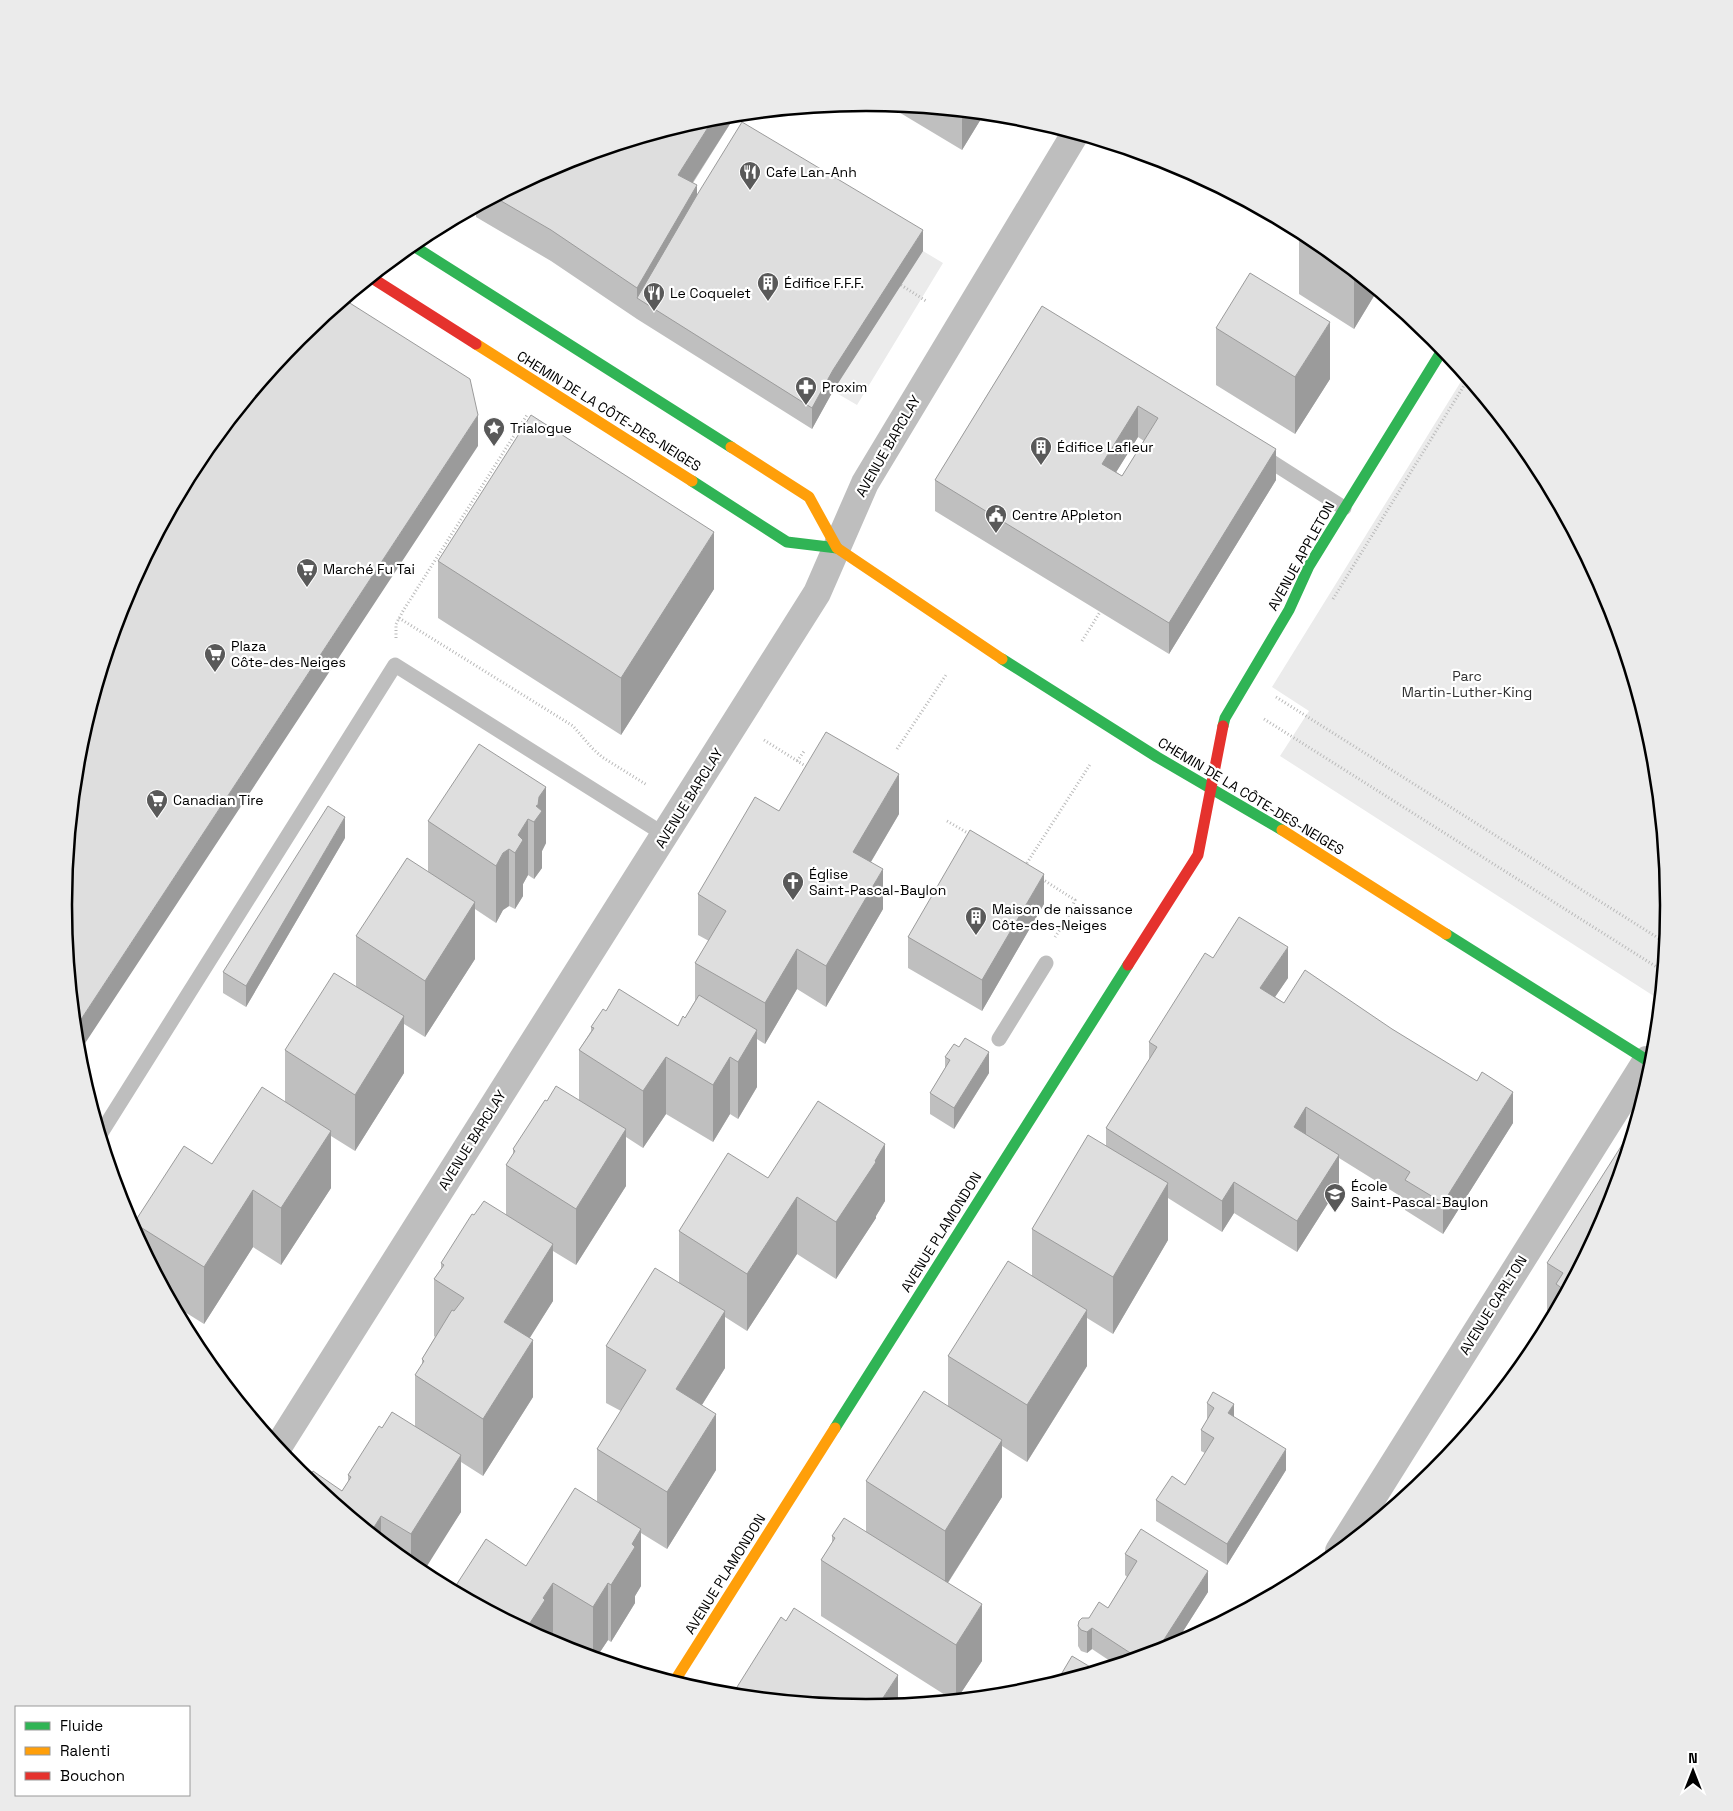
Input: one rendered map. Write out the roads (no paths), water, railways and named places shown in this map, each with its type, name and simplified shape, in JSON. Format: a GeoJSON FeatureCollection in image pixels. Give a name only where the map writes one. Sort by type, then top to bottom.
{"type":"FeatureCollection","features":[{"type":"Feature","properties":{"kind":"main road","name":"CHEMIN DE LA CÔTE-DES-NEIGES"},"geometry":{"type":"LineString","coordinates":[[419,249],[809,497],[837,548]]}},
{"type":"Feature","properties":{"kind":"main road","name":"CHEMIN DE LA CÔTE-DES-NEIGES"},"geometry":{"type":"LineString","coordinates":[[377,281],[788,542],[837,548],[994,654],[1157,757],[1257,814],[1645,1059]]}},
{"type":"Feature","properties":{"kind":"main road","name":"AVENUE APPLETON"},"geometry":{"type":"LineString","coordinates":[[1212,789],[1225,718],[1288,610],[1309,566],[1439,356]]}},
{"type":"Feature","properties":{"kind":"main road","name":"AVENUE PLAMONDON"},"geometry":{"type":"LineString","coordinates":[[678,1676],[1198,854],[1212,789]]}},
{"type":"Feature","properties":{"kind":"street","name":"AVENUE BARCLAY"},"geometry":{"type":"LineString","coordinates":[[281,1441],[817,593],[865,483],[1072,139]]}},
{"type":"Feature","properties":{"kind":"street","name":"AVENUE CARLTON"},"geometry":{"type":"LineString","coordinates":[[1348,1536],[1641,1076]]}},
{"type":"Feature","properties":{"kind":"lane"},"geometry":{"type":"LineString","coordinates":[[1243,444],[1344,508]]}},
{"type":"Feature","properties":{"kind":"lane"},"geometry":{"type":"LineString","coordinates":[[105,1127],[395,666],[665,835]]}},
{"type":"Feature","properties":{"kind":"lane"},"geometry":{"type":"LineString","coordinates":[[999,1039],[1046,963]]}},
{"type":"Feature","properties":{"kind":"place","name":"Cafe Lan-Anh"},"geometry":{"type":"Point","coordinates":[750,191]}},
{"type":"Feature","properties":{"kind":"place","name":"Édifice F.F.F."},"geometry":{"type":"Point","coordinates":[768,302]}},
{"type":"Feature","properties":{"kind":"place","name":"Le Coquelet"},"geometry":{"type":"Point","coordinates":[654,312]}},
{"type":"Feature","properties":{"kind":"place","name":"Proxim"},"geometry":{"type":"Point","coordinates":[806,406]}},
{"type":"Feature","properties":{"kind":"place","name":"Trialogue"},"geometry":{"type":"Point","coordinates":[494,447]}},
{"type":"Feature","properties":{"kind":"place","name":"Édifice Lafleur"},"geometry":{"type":"Point","coordinates":[1041,466]}},
{"type":"Feature","properties":{"kind":"place","name":"Centre APpleton"},"geometry":{"type":"Point","coordinates":[996,534]}},
{"type":"Feature","properties":{"kind":"place","name":"Marché Fu Tai"},"geometry":{"type":"Point","coordinates":[307,588]}},
{"type":"Feature","properties":{"kind":"place","name":"Plaza Côte-des-Neiges"},"geometry":{"type":"Point","coordinates":[215,673]}},
{"type":"Feature","properties":{"kind":"place","name":"Canadian Tire"},"geometry":{"type":"Point","coordinates":[157,819]}},
{"type":"Feature","properties":{"kind":"place","name":"Église Saint-Pascal-Baylon"},"geometry":{"type":"Point","coordinates":[793,901]}},
{"type":"Feature","properties":{"kind":"place","name":"Maison de naissance Côte-des-Neiges"},"geometry":{"type":"Point","coordinates":[976,936]}},
{"type":"Feature","properties":{"kind":"place","name":"École Saint-Pascal-Baylon"},"geometry":{"type":"Point","coordinates":[1335,1213]}},
{"type":"Feature","properties":{"kind":"park label","name":"Parc Martin-Luther-King"},"geometry":{"type":"Point","coordinates":[1467,684]}}]}
